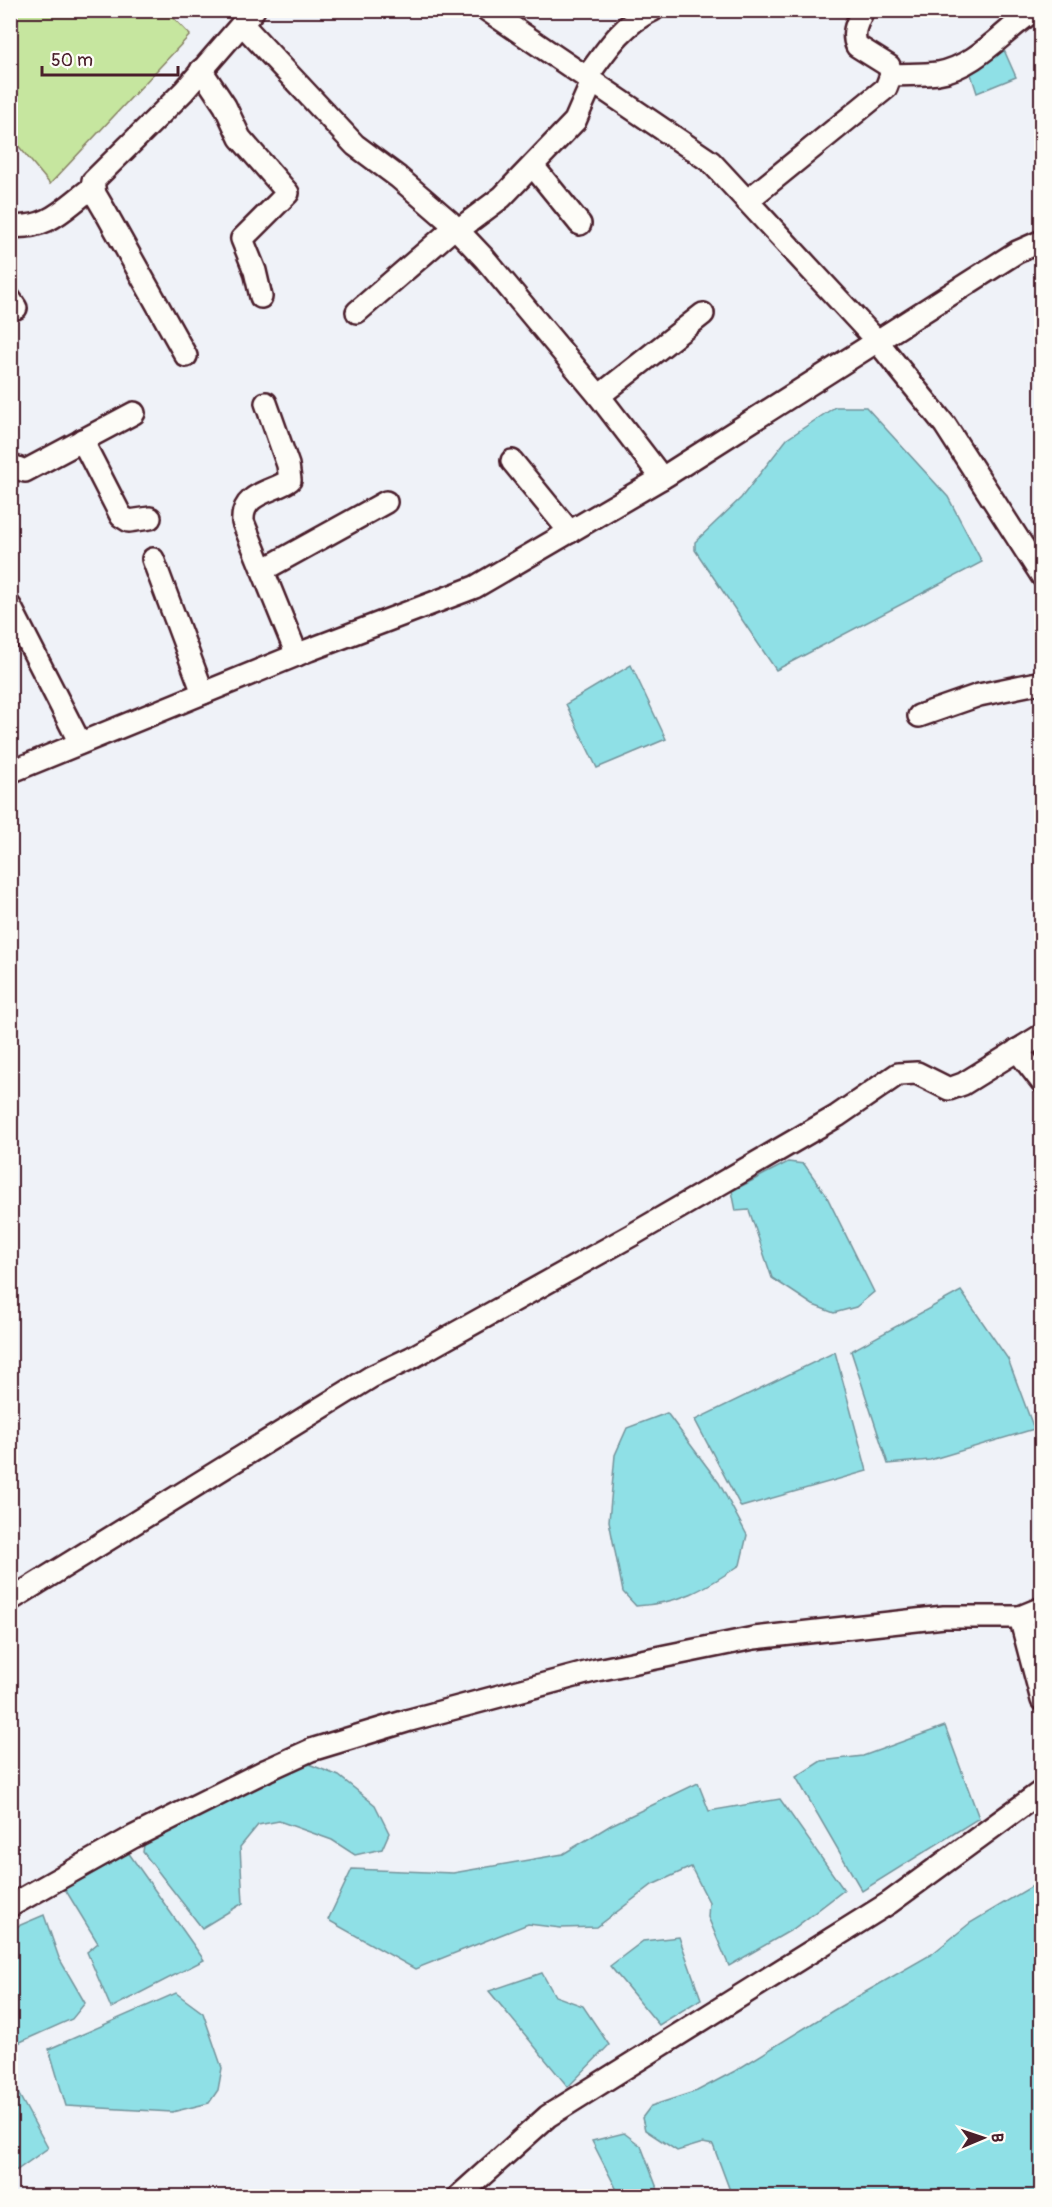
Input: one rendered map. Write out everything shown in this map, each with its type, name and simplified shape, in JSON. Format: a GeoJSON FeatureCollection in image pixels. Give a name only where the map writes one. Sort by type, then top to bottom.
{"type":"FeatureCollection","features":[{"type":"Feature","properties":{"kind":"street"},"geometry":{"type":"LineString","coordinates":[[487,10],[711,162],[877,341],[945,425],[1041,576]]}},
{"type":"Feature","properties":{"kind":"street"},"geometry":{"type":"LineString","coordinates":[[357,312],[457,229],[502,197],[533,166],[574,121],[589,80],[628,26],[653,10]]}},
{"type":"Feature","properties":{"kind":"street"},"geometry":{"type":"LineString","coordinates":[[747,201],[886,88],[891,75],[889,66],[857,46],[855,41],[856,26],[863,10]]}},
{"type":"Feature","properties":{"kind":"street"},"geometry":{"type":"LineString","coordinates":[[891,75],[938,73],[951,69],[970,59],[1035,10]]}},
{"type":"Feature","properties":{"kind":"street"},"geometry":{"type":"LineString","coordinates":[[186,356],[93,187],[93,181],[184,91],[248,17],[355,145],[398,177],[457,229],[485,259],[599,396],[662,478]]}},
{"type":"Feature","properties":{"kind":"street"},"geometry":{"type":"LineString","coordinates":[[201,70],[225,106],[240,138],[288,194],[242,239],[255,271],[261,297]]}},
{"type":"Feature","properties":{"kind":"street"},"geometry":{"type":"LineString","coordinates":[[533,166],[580,224]]}},
{"type":"Feature","properties":{"kind":"street"},"geometry":{"type":"LineString","coordinates":[[10,226],[29,228],[48,221],[93,187]]}},
{"type":"Feature","properties":{"kind":"street"},"geometry":{"type":"LineString","coordinates":[[10,772],[297,655],[475,587],[662,478],[1017,252],[1041,241]]}},
{"type":"Feature","properties":{"kind":"street"},"geometry":{"type":"LineString","coordinates":[[599,396],[703,314]]}},
{"type":"Feature","properties":{"kind":"street"},"geometry":{"type":"LineString","coordinates":[[266,403],[291,475],[287,482],[264,489],[242,513],[243,522],[297,655]]}},
{"type":"Feature","properties":{"kind":"street"},"geometry":{"type":"LineString","coordinates":[[10,465],[25,471],[134,413]]}},
{"type":"Feature","properties":{"kind":"street"},"geometry":{"type":"LineString","coordinates":[[82,440],[121,516],[129,520],[150,518]]}},
{"type":"Feature","properties":{"kind":"street"},"geometry":{"type":"LineString","coordinates":[[512,461],[570,532]]}},
{"type":"Feature","properties":{"kind":"street"},"geometry":{"type":"LineString","coordinates":[[262,570],[386,502]]}},
{"type":"Feature","properties":{"kind":"street"},"geometry":{"type":"LineString","coordinates":[[153,559],[203,693]]}},
{"type":"Feature","properties":{"kind":"street"},"geometry":{"type":"LineString","coordinates":[[13,614],[80,743]]}},
{"type":"Feature","properties":{"kind":"street"},"geometry":{"type":"LineString","coordinates":[[919,716],[979,695],[1041,682]]}},
{"type":"Feature","properties":{"kind":"street"},"geometry":{"type":"LineString","coordinates":[[10,1600],[363,1382],[411,1358],[683,1205],[837,1116],[898,1074],[917,1073],[949,1089],[963,1084],[1041,1035]]}},
{"type":"Feature","properties":{"kind":"street"},"geometry":{"type":"LineString","coordinates":[[1017,1050],[1041,1082]]}},
{"type":"Feature","properties":{"kind":"street"},"geometry":{"type":"LineString","coordinates":[[10,1906],[133,1837],[275,1766],[311,1750],[410,1720],[597,1670],[754,1638],[944,1617],[1020,1617],[1041,1608]]}},
{"type":"Feature","properties":{"kind":"street"},"geometry":{"type":"LineString","coordinates":[[1020,1617],[1041,1700]]}},
{"type":"Feature","properties":{"kind":"street"},"geometry":{"type":"LineString","coordinates":[[459,2196],[548,2116],[889,1903],[1041,1791]]}},
{"type":"Feature","properties":{"kind":"green space"},"geometry":{"type":"Polygon","coordinates":[[[10,11],[167,11],[190,35],[50,184],[11,137],[10,11]]]}},
{"type":"Feature","properties":{"kind":"water"},"geometry":{"type":"Polygon","coordinates":[[[1004,50],[1016,77],[977,93],[968,65],[1004,50]]]}},
{"type":"Feature","properties":{"kind":"water"},"geometry":{"type":"Polygon","coordinates":[[[835,407],[866,407],[948,497],[982,562],[776,670],[695,550],[695,542],[741,498],[787,439],[835,407]]]}},
{"type":"Feature","properties":{"kind":"water"},"geometry":{"type":"Polygon","coordinates":[[[631,665],[666,739],[597,768],[566,704],[631,665]]]}},
{"type":"Feature","properties":{"kind":"water"},"geometry":{"type":"Polygon","coordinates":[[[788,1162],[804,1164],[826,1195],[874,1292],[856,1307],[834,1313],[813,1305],[772,1278],[749,1210],[736,1211],[732,1191],[788,1162]]]}},
{"type":"Feature","properties":{"kind":"water"},"geometry":{"type":"Polygon","coordinates":[[[961,1291],[1008,1359],[1034,1429],[930,1460],[888,1464],[851,1351],[961,1291]]]}},
{"type":"Feature","properties":{"kind":"water"},"geometry":{"type":"Polygon","coordinates":[[[835,1352],[867,1471],[741,1507],[695,1420],[835,1352]]]}},
{"type":"Feature","properties":{"kind":"water"},"geometry":{"type":"Polygon","coordinates":[[[667,1413],[719,1483],[747,1535],[740,1565],[727,1574],[691,1594],[666,1602],[636,1606],[623,1592],[609,1521],[615,1455],[627,1428],[667,1413]]]}},
{"type":"Feature","properties":{"kind":"water"},"geometry":{"type":"Polygon","coordinates":[[[945,1726],[979,1818],[862,1891],[796,1777],[821,1761],[863,1756],[945,1726]]]}},
{"type":"Feature","properties":{"kind":"water"},"geometry":{"type":"Polygon","coordinates":[[[296,1759],[339,1776],[375,1805],[389,1833],[382,1849],[355,1855],[332,1840],[279,1821],[258,1825],[240,1847],[243,1903],[202,1928],[143,1852],[145,1838],[296,1759]]]}},
{"type":"Feature","properties":{"kind":"water"},"geometry":{"type":"Polygon","coordinates":[[[698,1783],[709,1811],[780,1799],[844,1890],[793,1929],[729,1966],[708,1917],[709,1902],[691,1867],[652,1885],[597,1927],[561,1928],[528,1924],[415,1969],[328,1920],[352,1869],[453,1873],[563,1854],[611,1825],[698,1783]]]}},
{"type":"Feature","properties":{"kind":"water"},"geometry":{"type":"Polygon","coordinates":[[[123,1845],[204,1960],[111,2008],[87,1952],[98,1943],[57,1876],[123,1845]]]}},
{"type":"Feature","properties":{"kind":"water"},"geometry":{"type":"Polygon","coordinates":[[[1041,1881],[1041,2190],[1027,2196],[732,2196],[713,2145],[703,2143],[677,2151],[645,2130],[642,2118],[651,2106],[697,2091],[735,2071],[834,2010],[932,1954],[970,1923],[1041,1881]]]}},
{"type":"Feature","properties":{"kind":"water"},"geometry":{"type":"Polygon","coordinates":[[[44,1915],[59,1958],[85,2003],[72,2019],[11,2046],[11,1929],[44,1915]]]}},
{"type":"Feature","properties":{"kind":"water"},"geometry":{"type":"Polygon","coordinates":[[[679,1937],[701,1999],[659,2025],[610,1966],[643,1941],[679,1937]]]}},
{"type":"Feature","properties":{"kind":"water"},"geometry":{"type":"Polygon","coordinates":[[[542,1973],[555,1996],[583,2006],[609,2045],[568,2087],[489,1991],[542,1973]]]}},
{"type":"Feature","properties":{"kind":"water"},"geometry":{"type":"Polygon","coordinates":[[[176,1993],[203,2013],[222,2068],[218,2090],[209,2103],[172,2112],[66,2106],[49,2049],[176,1993]]]}},
{"type":"Feature","properties":{"kind":"water"},"geometry":{"type":"Polygon","coordinates":[[[11,2080],[48,2148],[17,2170],[11,2171],[11,2080]]]}},
{"type":"Feature","properties":{"kind":"water"},"geometry":{"type":"Polygon","coordinates":[[[624,2133],[641,2146],[660,2196],[620,2196],[592,2141],[624,2133]]]}}]}
